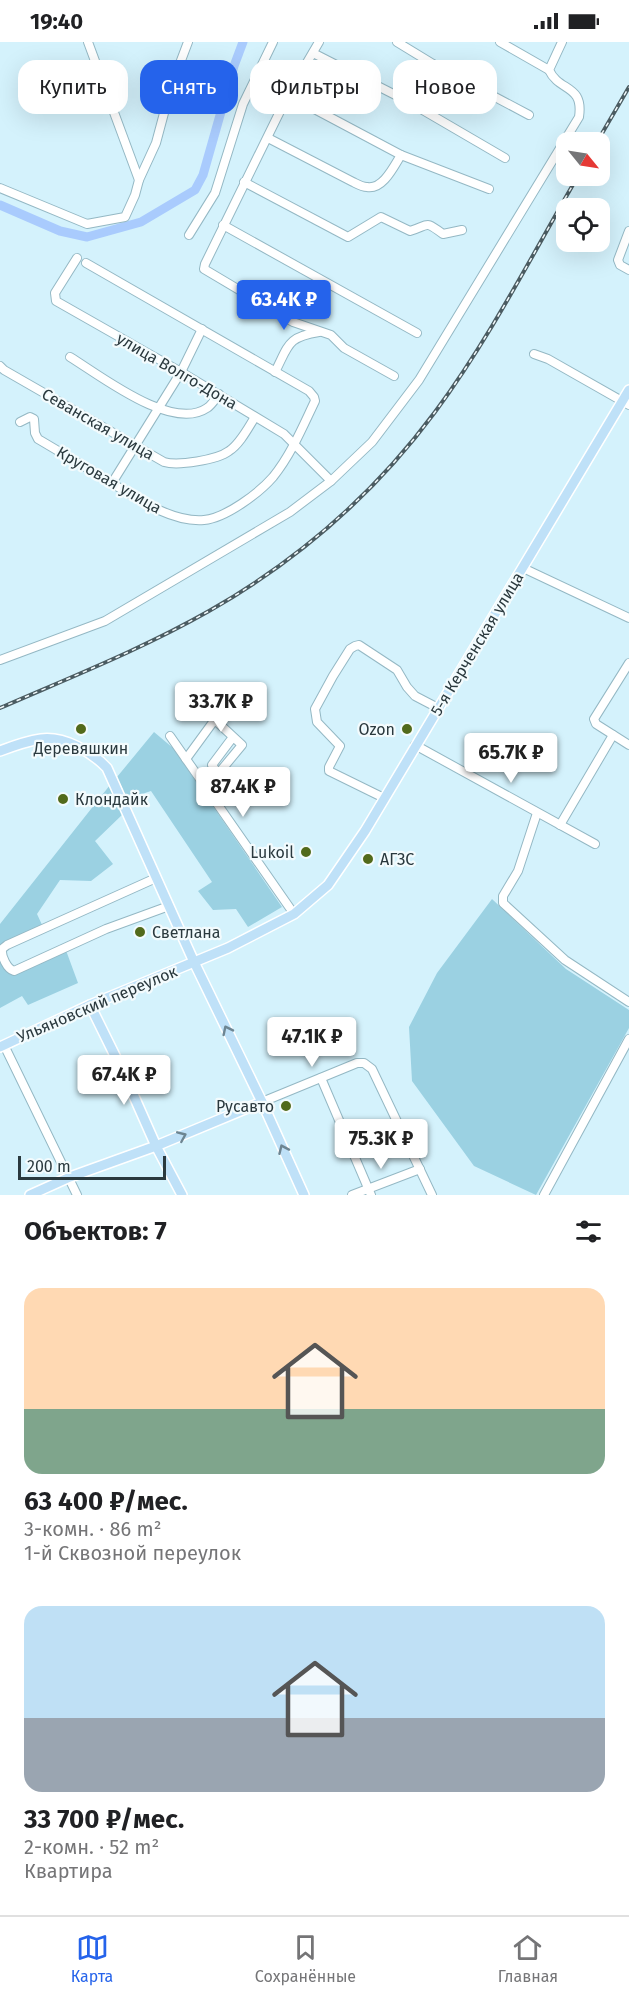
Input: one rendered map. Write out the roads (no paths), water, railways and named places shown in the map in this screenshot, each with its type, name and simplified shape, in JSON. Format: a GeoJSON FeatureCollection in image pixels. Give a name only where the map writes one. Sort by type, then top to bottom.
{"type":"FeatureCollection","features":[{"type":"Feature","properties":{"kind":"main road","name":"5-я Керченская улица"},"geometry":{"type":"LineString","coordinates":[[195,962],[294,914],[316,897],[334,878],[626,403],[629,390]]}},
{"type":"Feature","properties":{"kind":"main road"},"geometry":{"type":"LineString","coordinates":[[0,751],[42,739],[69,743],[102,762],[112,778],[156,878],[304,1195]]}},
{"type":"Feature","properties":{"kind":"main road","name":"Ульяновский переулок"},"geometry":{"type":"LineString","coordinates":[[2,1046],[90,1005],[195,962]]}},
{"type":"Feature","properties":{"kind":"main road"},"geometry":{"type":"LineString","coordinates":[[90,1005],[156,1146],[182,1195]]}},
{"type":"Feature","properties":{"kind":"main road"},"geometry":{"type":"LineString","coordinates":[[30,1195],[70,1177],[156,1146],[262,1102]]}},
{"type":"Feature","properties":{"kind":"street"},"geometry":{"type":"LineString","coordinates":[[88,42],[139,180]]}},
{"type":"Feature","properties":{"kind":"street"},"geometry":{"type":"LineString","coordinates":[[0,188],[87,224],[125,218],[156,143],[171,87],[188,42]]}},
{"type":"Feature","properties":{"kind":"street"},"geometry":{"type":"LineString","coordinates":[[189,235],[215,193],[243,104],[273,42]]}},
{"type":"Feature","properties":{"kind":"street"},"geometry":{"type":"LineString","coordinates":[[309,60],[319,42]]}},
{"type":"Feature","properties":{"kind":"street"},"geometry":{"type":"LineString","coordinates":[[397,42],[529,115]]}},
{"type":"Feature","properties":{"kind":"street"},"geometry":{"type":"LineString","coordinates":[[0,660],[105,621],[290,512],[331,481],[372,442],[419,380],[579,117],[580,101],[576,94],[556,79],[549,70],[500,42]]}},
{"type":"Feature","properties":{"kind":"street"},"geometry":{"type":"LineString","coordinates":[[549,70],[562,42]]}},
{"type":"Feature","properties":{"kind":"street"},"geometry":{"type":"LineString","coordinates":[[313,53],[409,102],[505,158]]}},
{"type":"Feature","properties":{"kind":"street"},"geometry":{"type":"LineString","coordinates":[[279,114],[223,225],[204,269],[293,322],[331,335],[344,348],[394,376]]}},
{"type":"Feature","properties":{"kind":"street"},"geometry":{"type":"LineString","coordinates":[[324,114],[401,154],[489,189]]}},
{"type":"Feature","properties":{"kind":"street"},"geometry":{"type":"LineString","coordinates":[[268,138],[366,188],[377,186],[401,154]]}},
{"type":"Feature","properties":{"kind":"street"},"geometry":{"type":"LineString","coordinates":[[244,182],[348,237],[381,217],[410,231],[425,224],[432,225],[443,234],[462,230]]}},
{"type":"Feature","properties":{"kind":"street"},"geometry":{"type":"LineString","coordinates":[[223,225],[417,333]]}},
{"type":"Feature","properties":{"kind":"street"},"geometry":{"type":"LineString","coordinates":[[629,231],[618,260],[620,265],[629,270]]}},
{"type":"Feature","properties":{"kind":"street","name":"улица Волго-Дона"},"geometry":{"type":"LineString","coordinates":[[77,258],[55,293],[56,301],[284,434],[331,481]]}},
{"type":"Feature","properties":{"kind":"street"},"geometry":{"type":"LineString","coordinates":[[86,263],[275,372],[291,341],[302,335],[323,332]]}},
{"type":"Feature","properties":{"kind":"street"},"geometry":{"type":"LineString","coordinates":[[112,483],[180,372],[202,329]]}},
{"type":"Feature","properties":{"kind":"street"},"geometry":{"type":"LineString","coordinates":[[534,354],[548,358],[626,403]]}},
{"type":"Feature","properties":{"kind":"street"},"geometry":{"type":"LineString","coordinates":[[70,357],[148,405],[178,415],[198,412],[210,406],[219,394]]}},
{"type":"Feature","properties":{"kind":"street","name":"Севанская улица"},"geometry":{"type":"LineString","coordinates":[[0,366],[164,462],[185,464],[225,454],[230,451],[255,417]]}},
{"type":"Feature","properties":{"kind":"street","name":"Круговая улица"},"geometry":{"type":"LineString","coordinates":[[20,422],[30,417],[34,419],[38,439],[159,510],[172,515],[201,520],[211,519],[226,513],[247,499],[272,477],[294,443],[315,401],[309,392],[275,372]]}},
{"type":"Feature","properties":{"kind":"street"},"geometry":{"type":"LineString","coordinates":[[523,568],[629,618]]}},
{"type":"Feature","properties":{"kind":"street"},"geometry":{"type":"LineString","coordinates":[[384,798],[329,771],[329,766],[340,746],[317,722],[315,715],[317,704],[333,676],[350,649],[359,645],[393,667],[415,696],[438,708]]}},
{"type":"Feature","properties":{"kind":"street"},"geometry":{"type":"LineString","coordinates":[[629,663],[595,716],[594,722],[629,745]]}},
{"type":"Feature","properties":{"kind":"street"},"geometry":{"type":"LineString","coordinates":[[186,759],[235,693]]}},
{"type":"Feature","properties":{"kind":"street"},"geometry":{"type":"LineString","coordinates":[[215,720],[242,745],[218,774],[212,765],[233,737]]}},
{"type":"Feature","properties":{"kind":"street"},"geometry":{"type":"LineString","coordinates":[[560,825],[613,735]]}},
{"type":"Feature","properties":{"kind":"street"},"geometry":{"type":"LineString","coordinates":[[170,736],[294,914]]}},
{"type":"Feature","properties":{"kind":"street"},"geometry":{"type":"LineString","coordinates":[[415,745],[595,844]]}},
{"type":"Feature","properties":{"kind":"street"},"geometry":{"type":"LineString","coordinates":[[537,813],[518,871],[503,896],[503,903],[565,960],[629,1002]]}},
{"type":"Feature","properties":{"kind":"street"},"geometry":{"type":"LineString","coordinates":[[156,878],[7,945],[2,949],[2,954],[9,968],[14,971],[106,929],[169,906]]}},
{"type":"Feature","properties":{"kind":"street"},"geometry":{"type":"LineString","coordinates":[[544,1195],[629,1039]]}},
{"type":"Feature","properties":{"kind":"street"},"geometry":{"type":"LineString","coordinates":[[2,1046],[70,1177],[77,1195]]}},
{"type":"Feature","properties":{"kind":"street"},"geometry":{"type":"LineString","coordinates":[[262,1102],[357,1063],[364,1064],[372,1069],[432,1195]]}},
{"type":"Feature","properties":{"kind":"street"},"geometry":{"type":"LineString","coordinates":[[321,1078],[369,1191]]}},
{"type":"Feature","properties":{"kind":"street"},"geometry":{"type":"LineString","coordinates":[[352,1195],[369,1191],[420,1169]]}},
{"type":"Feature","properties":{"kind":"waterway"},"geometry":{"type":"LineString","coordinates":[[0,205],[60,231],[87,237],[141,222],[195,190],[203,175],[243,42]]}},
{"type":"Feature","properties":{"kind":"railway"},"geometry":{"type":"LineString","coordinates":[[603,132],[629,87]]}},
{"type":"Feature","properties":{"kind":"railway"},"geometry":{"type":"LineString","coordinates":[[0,708],[80,674],[184,625],[273,570],[332,523],[387,470],[412,442],[455,384],[510,296],[572,186]]}},
{"type":"Feature","properties":{"kind":"place","name":"Деревяшкин"},"geometry":{"type":"Point","coordinates":[81,729]}},
{"type":"Feature","properties":{"kind":"place","name":"Ozon"},"geometry":{"type":"Point","coordinates":[407,729]}},
{"type":"Feature","properties":{"kind":"place","name":"Клондайк"},"geometry":{"type":"Point","coordinates":[63,799]}},
{"type":"Feature","properties":{"kind":"place","name":"Lukoil"},"geometry":{"type":"Point","coordinates":[306,852]}},
{"type":"Feature","properties":{"kind":"place","name":"АГЗС"},"geometry":{"type":"Point","coordinates":[368,859]}},
{"type":"Feature","properties":{"kind":"place","name":"Светлана"},"geometry":{"type":"Point","coordinates":[140,932]}},
{"type":"Feature","properties":{"kind":"place","name":"Русавто"},"geometry":{"type":"Point","coordinates":[286,1106]}}]}
